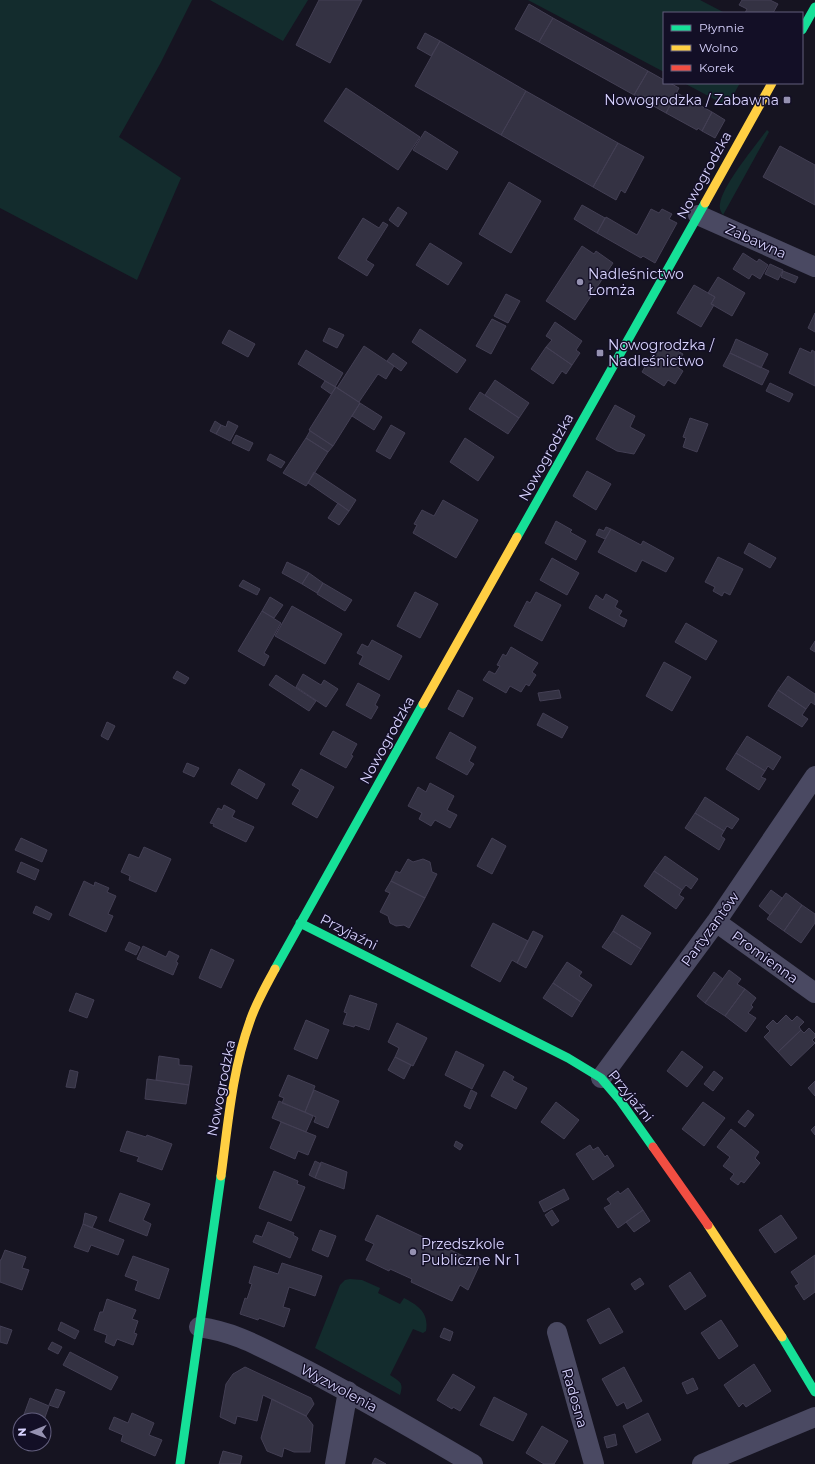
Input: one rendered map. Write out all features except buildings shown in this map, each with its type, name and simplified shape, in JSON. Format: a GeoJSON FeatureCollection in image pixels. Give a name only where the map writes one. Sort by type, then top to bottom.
{"type":"FeatureCollection","features":[{"type":"Feature","properties":{"kind":"street"},"geometry":{"type":"LineString","coordinates":[[803,28],[815,7]]}},
{"type":"Feature","properties":{"kind":"street","name":"Nowogrodzka"},"geometry":{"type":"LineString","coordinates":[[180,1464],[236,1070],[250,1022],[260,997],[300,923],[771,84]]}},
{"type":"Feature","properties":{"kind":"street","name":"Zabawna"},"geometry":{"type":"LineString","coordinates":[[698,214],[815,267]]}},
{"type":"Feature","properties":{"kind":"street","name":"Partyzantów"},"geometry":{"type":"LineString","coordinates":[[601,1078],[716,922],[815,776]]}},
{"type":"Feature","properties":{"kind":"street","name":"Promienna"},"geometry":{"type":"LineString","coordinates":[[716,922],[815,993]]}},
{"type":"Feature","properties":{"kind":"street","name":"Przyjaźni"},"geometry":{"type":"LineString","coordinates":[[300,923],[568,1058],[601,1078],[619,1099],[724,1249],[766,1311],[815,1392]]}},
{"type":"Feature","properties":{"kind":"street","name":"Wyzwolenia"},"geometry":{"type":"LineString","coordinates":[[199,1327],[223,1331],[236,1336],[348,1391],[473,1464]]}},
{"type":"Feature","properties":{"kind":"street","name":"Radosna"},"geometry":{"type":"LineString","coordinates":[[557,1332],[594,1464]]}},
{"type":"Feature","properties":{"kind":"street"},"geometry":{"type":"LineString","coordinates":[[335,1464],[348,1391]]}},
{"type":"Feature","properties":{"kind":"street"},"geometry":{"type":"LineString","coordinates":[[702,1464],[815,1418]]}},
{"type":"Feature","properties":{"kind":"green space"},"geometry":{"type":"Polygon","coordinates":[[[0,0],[192,0],[160,64],[119,137],[181,178],[137,280],[0,208],[0,0]]]}},
{"type":"Feature","properties":{"kind":"green space"},"geometry":{"type":"Polygon","coordinates":[[[210,0],[308,0],[283,41],[210,0]]]}},
{"type":"Feature","properties":{"kind":"green space"},"geometry":{"type":"Polygon","coordinates":[[[528,0],[700,0],[723,12],[663,12],[663,71],[528,0]]]}},
{"type":"Feature","properties":{"kind":"green space"},"geometry":{"type":"Polygon","coordinates":[[[686,84],[739,84],[727,106],[686,84]]]}},
{"type":"Feature","properties":{"kind":"green space"},"geometry":{"type":"Polygon","coordinates":[[[767,130],[769,132],[723,215],[720,210],[720,205],[726,187],[767,130]]]}},
{"type":"Feature","properties":{"kind":"green space"},"geometry":{"type":"Polygon","coordinates":[[[345,1280],[362,1280],[380,1288],[378,1293],[400,1304],[404,1298],[418,1307],[426,1319],[426,1331],[423,1333],[413,1329],[390,1375],[400,1383],[402,1387],[400,1395],[315,1348],[340,1285],[345,1280]]]}},
{"type":"Feature","properties":{"kind":"traffic: fast"},"geometry":{"type":"LineString","coordinates":[[803,28],[815,7]]}},
{"type":"Feature","properties":{"kind":"traffic: fast"},"geometry":{"type":"LineString","coordinates":[[517,537],[705,203]]}},
{"type":"Feature","properties":{"kind":"traffic: fast"},"geometry":{"type":"LineString","coordinates":[[275,969],[423,704]]}},
{"type":"Feature","properties":{"kind":"traffic: fast"},"geometry":{"type":"LineString","coordinates":[[300,923],[568,1058],[601,1078],[619,1099],[653,1147]]}},
{"type":"Feature","properties":{"kind":"traffic: fast"},"geometry":{"type":"LineString","coordinates":[[180,1464],[221,1176]]}},
{"type":"Feature","properties":{"kind":"traffic: fast"},"geometry":{"type":"LineString","coordinates":[[782,1337],[815,1392]]}},
{"type":"Feature","properties":{"kind":"traffic: slow"},"geometry":{"type":"LineString","coordinates":[[705,203],[771,84]]}},
{"type":"Feature","properties":{"kind":"traffic: slow"},"geometry":{"type":"LineString","coordinates":[[423,704],[517,537]]}},
{"type":"Feature","properties":{"kind":"traffic: slow"},"geometry":{"type":"LineString","coordinates":[[221,1176],[231,1098],[239,1059],[252,1014],[275,969]]}},
{"type":"Feature","properties":{"kind":"traffic: slow"},"geometry":{"type":"LineString","coordinates":[[708,1225],[782,1337]]}},
{"type":"Feature","properties":{"kind":"traffic: jam"},"geometry":{"type":"LineString","coordinates":[[653,1147],[708,1225]]}},
{"type":"Feature","properties":{"kind":"place","name":"Nowogrodzka / Zabawna"},"geometry":{"type":"Point","coordinates":[787,100]}},
{"type":"Feature","properties":{"kind":"place","name":"Nadleśnictwo Łomża"},"geometry":{"type":"Point","coordinates":[580,282]}},
{"type":"Feature","properties":{"kind":"place","name":"Nowogrodzka / Nadleśnictwo"},"geometry":{"type":"Point","coordinates":[600,353]}},
{"type":"Feature","properties":{"kind":"place","name":"Przedszkole Publiczne Nr 1"},"geometry":{"type":"Point","coordinates":[413,1252]}}]}
